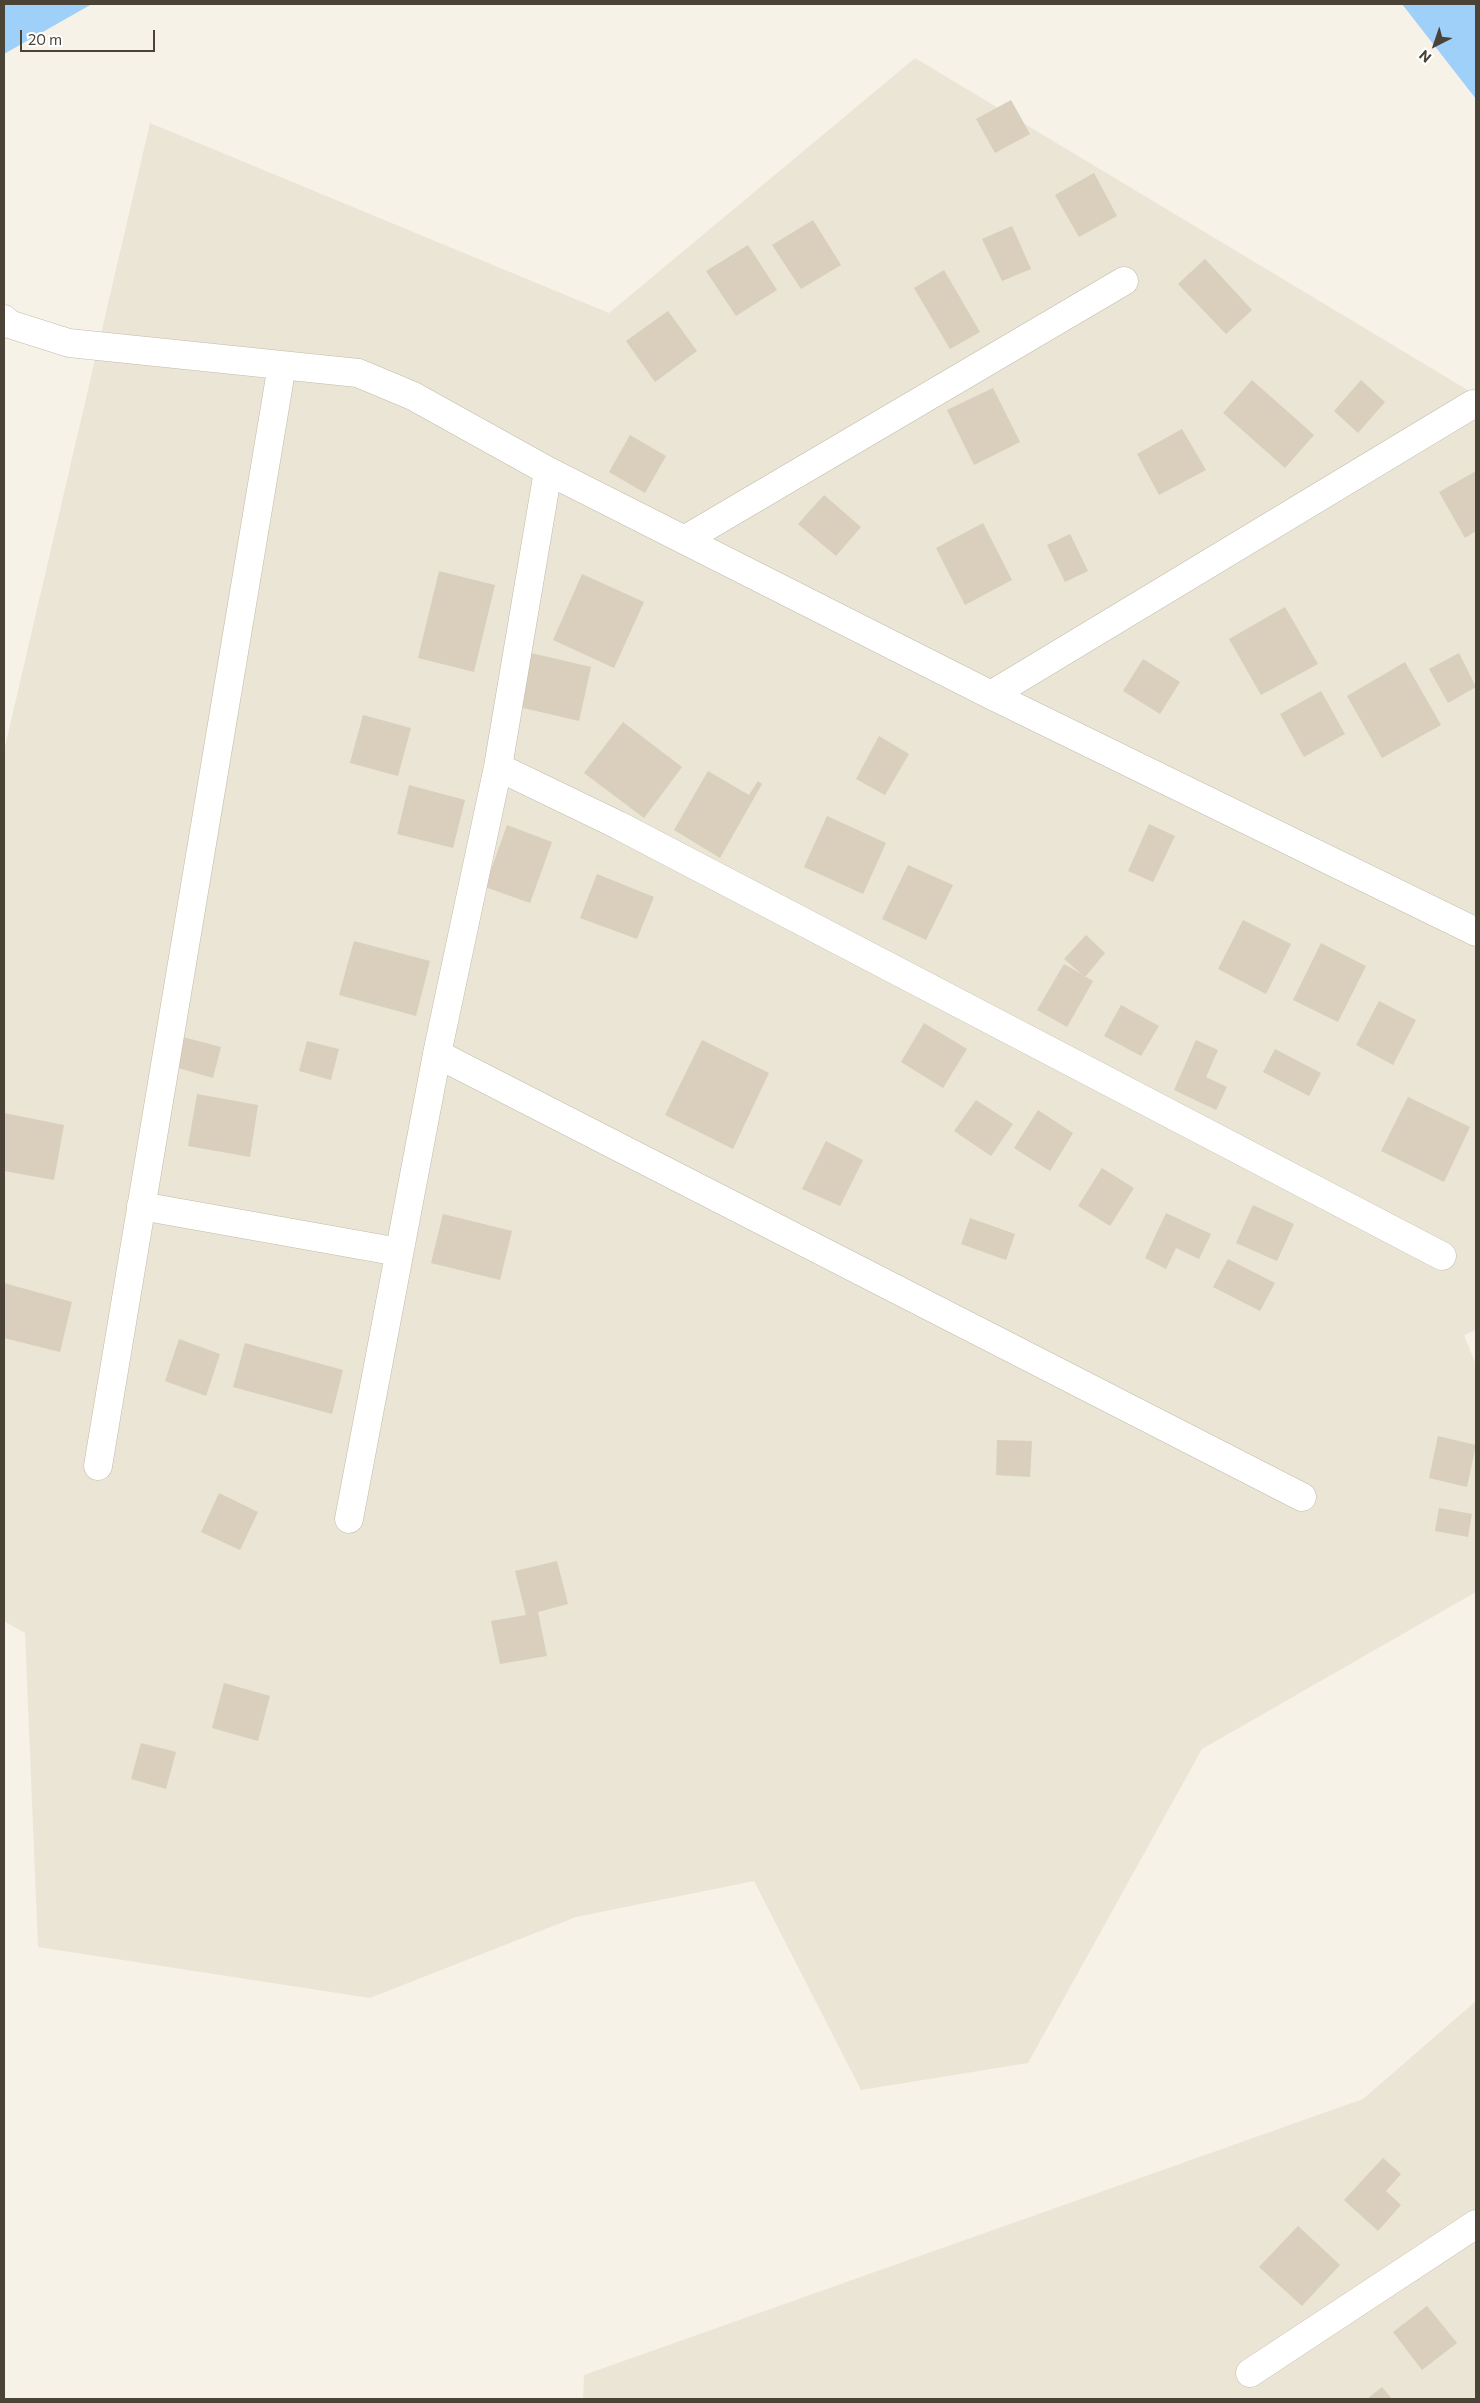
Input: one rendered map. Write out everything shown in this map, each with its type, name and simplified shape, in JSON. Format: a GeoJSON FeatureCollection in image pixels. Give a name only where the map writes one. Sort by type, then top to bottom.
{"type":"FeatureCollection","features":[{"type":"Feature","properties":{"kind":"street"},"geometry":{"type":"LineString","coordinates":[[684,540],[1124,281]]}},
{"type":"Feature","properties":{"kind":"street"},"geometry":{"type":"LineString","coordinates":[[4,319],[9,324],[69,343],[358,372],[413,396],[548,472],[991,695],[1476,932]]}},
{"type":"Feature","properties":{"kind":"street"},"geometry":{"type":"LineString","coordinates":[[98,1466],[282,365]]}},
{"type":"Feature","properties":{"kind":"street"},"geometry":{"type":"LineString","coordinates":[[991,695],[1473,404]]}},
{"type":"Feature","properties":{"kind":"street"},"geometry":{"type":"LineString","coordinates":[[348,1519],[437,1054],[498,767],[548,472]]}},
{"type":"Feature","properties":{"kind":"street"},"geometry":{"type":"LineString","coordinates":[[498,767],[618,825],[1442,1256]]}},
{"type":"Feature","properties":{"kind":"street"},"geometry":{"type":"LineString","coordinates":[[437,1054],[1302,1497]]}},
{"type":"Feature","properties":{"kind":"street"},"geometry":{"type":"LineString","coordinates":[[141,1206],[399,1252]]}},
{"type":"Feature","properties":{"kind":"street"},"geometry":{"type":"LineString","coordinates":[[1250,2373],[1476,2224]]}},
{"type":"Feature","properties":{"kind":"shaded area"},"geometry":{"type":"Polygon","coordinates":[[[915,58],[1476,395],[1476,1330],[1464,1335],[1476,1365],[1476,1592],[1202,1749],[1028,2063],[861,2090],[754,1881],[576,1917],[370,1998],[38,1947],[25,1633],[4,1621],[4,751],[150,123],[609,313],[915,58]]]}},
{"type":"Feature","properties":{"kind":"shaded area"},"geometry":{"type":"Polygon","coordinates":[[[1476,2001],[1476,2399],[583,2399],[584,2375],[1363,2099],[1476,2001]]]}},
{"type":"Feature","properties":{"kind":"water"},"geometry":{"type":"Polygon","coordinates":[[[4,4],[92,4],[4,54],[4,4]]]}},
{"type":"Feature","properties":{"kind":"water"},"geometry":{"type":"Polygon","coordinates":[[[1402,4],[1476,4],[1476,99],[1402,4]]]}},
{"type":"Feature","properties":{"kind":"building"},"geometry":{"type":"Polygon","coordinates":[[[1011,100],[1030,134],[995,153],[976,119],[1011,100]]]}},
{"type":"Feature","properties":{"kind":"building"},"geometry":{"type":"Polygon","coordinates":[[[1094,173],[1117,216],[1079,237],[1055,195],[1094,173]]]}},
{"type":"Feature","properties":{"kind":"building"},"geometry":{"type":"Polygon","coordinates":[[[813,220],[841,265],[801,289],[772,245],[813,220]]]}},
{"type":"Feature","properties":{"kind":"building"},"geometry":{"type":"Polygon","coordinates":[[[1012,226],[1031,269],[1002,281],[982,239],[1012,226]]]}},
{"type":"Feature","properties":{"kind":"building"},"geometry":{"type":"Polygon","coordinates":[[[748,245],[777,290],[736,316],[706,271],[748,245]]]}},
{"type":"Feature","properties":{"kind":"building"},"geometry":{"type":"Polygon","coordinates":[[[1205,259],[1252,310],[1226,334],[1178,284],[1205,259]]]}},
{"type":"Feature","properties":{"kind":"building"},"geometry":{"type":"Polygon","coordinates":[[[944,270],[980,332],[950,349],[914,288],[944,270]]]}},
{"type":"Feature","properties":{"kind":"building"},"geometry":{"type":"Polygon","coordinates":[[[668,311],[697,351],[655,382],[626,341],[668,311]]]}},
{"type":"Feature","properties":{"kind":"building"},"geometry":{"type":"Polygon","coordinates":[[[1252,380],[1314,435],[1285,468],[1223,413],[1252,380]]]}},
{"type":"Feature","properties":{"kind":"building"},"geometry":{"type":"Polygon","coordinates":[[[1361,380],[1385,402],[1358,433],[1334,411],[1361,380]]]}},
{"type":"Feature","properties":{"kind":"building"},"geometry":{"type":"Polygon","coordinates":[[[993,388],[1020,442],[974,465],[947,410],[993,388]]]}},
{"type":"Feature","properties":{"kind":"building"},"geometry":{"type":"Polygon","coordinates":[[[1182,429],[1206,470],[1159,495],[1137,454],[1182,429]]]}},
{"type":"Feature","properties":{"kind":"building"},"geometry":{"type":"Polygon","coordinates":[[[630,435],[666,456],[645,493],[609,472],[630,435]]]}},
{"type":"Feature","properties":{"kind":"building"},"geometry":{"type":"Polygon","coordinates":[[[1476,471],[1476,531],[1465,538],[1439,492],[1476,471]]]}},
{"type":"Feature","properties":{"kind":"building"},"geometry":{"type":"Polygon","coordinates":[[[824,495],[861,527],[836,556],[798,524],[824,495]]]}},
{"type":"Feature","properties":{"kind":"building"},"geometry":{"type":"Polygon","coordinates":[[[983,523],[1012,580],[965,605],[936,548],[983,523]]]}},
{"type":"Feature","properties":{"kind":"building"},"geometry":{"type":"Polygon","coordinates":[[[1070,534],[1088,571],[1065,582],[1047,545],[1070,534]]]}},
{"type":"Feature","properties":{"kind":"building"},"geometry":{"type":"Polygon","coordinates":[[[439,571],[495,585],[474,672],[418,658],[439,571]]]}},
{"type":"Feature","properties":{"kind":"building"},"geometry":{"type":"Polygon","coordinates":[[[582,574],[644,602],[614,668],[553,640],[582,574]]]}},
{"type":"Feature","properties":{"kind":"building"},"geometry":{"type":"Polygon","coordinates":[[[1285,607],[1318,664],[1261,695],[1229,639],[1285,607]]]}},
{"type":"Feature","properties":{"kind":"building"},"geometry":{"type":"Polygon","coordinates":[[[527,652],[591,667],[579,721],[515,706],[527,652]]]}},
{"type":"Feature","properties":{"kind":"building"},"geometry":{"type":"Polygon","coordinates":[[[1459,653],[1476,687],[1448,703],[1429,669],[1459,653]]]}},
{"type":"Feature","properties":{"kind":"building"},"geometry":{"type":"Polygon","coordinates":[[[1143,659],[1180,682],[1160,714],[1123,691],[1143,659]]]}},
{"type":"Feature","properties":{"kind":"building"},"geometry":{"type":"Polygon","coordinates":[[[1405,662],[1441,725],[1382,758],[1347,696],[1405,662]]]}},
{"type":"Feature","properties":{"kind":"building"},"geometry":{"type":"Polygon","coordinates":[[[1321,691],[1345,734],[1304,757],[1280,714],[1321,691]]]}},
{"type":"Feature","properties":{"kind":"building"},"geometry":{"type":"Polygon","coordinates":[[[363,715],[411,728],[398,776],[350,763],[363,715]]]}},
{"type":"Feature","properties":{"kind":"building"},"geometry":{"type":"Polygon","coordinates":[[[623,722],[682,767],[644,818],[584,773],[623,722]]]}},
{"type":"Feature","properties":{"kind":"building"},"geometry":{"type":"Polygon","coordinates":[[[879,736],[909,754],[885,795],[856,779],[879,736]]]}},
{"type":"Feature","properties":{"kind":"building"},"geometry":{"type":"Polygon","coordinates":[[[708,771],[749,795],[758,781],[762,784],[720,858],[674,830],[708,771]]]}},
{"type":"Feature","properties":{"kind":"building"},"geometry":{"type":"Polygon","coordinates":[[[409,785],[465,800],[453,848],[397,834],[409,785]]]}},
{"type":"Feature","properties":{"kind":"building"},"geometry":{"type":"Polygon","coordinates":[[[827,816],[886,843],[863,894],[804,867],[827,816]]]}},
{"type":"Feature","properties":{"kind":"building"},"geometry":{"type":"Polygon","coordinates":[[[1149,824],[1175,836],[1153,882],[1128,871],[1149,824]]]}},
{"type":"Feature","properties":{"kind":"building"},"geometry":{"type":"Polygon","coordinates":[[[507,825],[552,842],[530,903],[485,887],[507,825]]]}},
{"type":"Feature","properties":{"kind":"building"},"geometry":{"type":"Polygon","coordinates":[[[908,865],[953,885],[926,940],[882,919],[908,865]]]}},
{"type":"Feature","properties":{"kind":"building"},"geometry":{"type":"Polygon","coordinates":[[[597,874],[654,897],[637,939],[580,918],[597,874]]]}},
{"type":"Feature","properties":{"kind":"building"},"geometry":{"type":"Polygon","coordinates":[[[1243,920],[1291,944],[1266,994],[1218,969],[1243,920]]]}},
{"type":"Feature","properties":{"kind":"building"},"geometry":{"type":"Polygon","coordinates":[[[1086,935],[1105,953],[1085,977],[1064,959],[1086,935]]]}},
{"type":"Feature","properties":{"kind":"building"},"geometry":{"type":"Polygon","coordinates":[[[354,941],[430,961],[416,1016],[339,995],[354,941]]]}},
{"type":"Feature","properties":{"kind":"building"},"geometry":{"type":"Polygon","coordinates":[[[1321,943],[1366,966],[1338,1022],[1293,1000],[1321,943]]]}},
{"type":"Feature","properties":{"kind":"building"},"geometry":{"type":"Polygon","coordinates":[[[1064,964],[1093,981],[1067,1027],[1037,1010],[1064,964]]]}},
{"type":"Feature","properties":{"kind":"building"},"geometry":{"type":"Polygon","coordinates":[[[1379,1001],[1416,1020],[1393,1065],[1356,1045],[1379,1001]]]}},
{"type":"Feature","properties":{"kind":"building"},"geometry":{"type":"Polygon","coordinates":[[[1121,1005],[1159,1026],[1141,1056],[1104,1036],[1121,1005]]]}},
{"type":"Feature","properties":{"kind":"building"},"geometry":{"type":"Polygon","coordinates":[[[924,1023],[967,1049],[943,1088],[901,1062],[924,1023]]]}},
{"type":"Feature","properties":{"kind":"building"},"geometry":{"type":"Polygon","coordinates":[[[183,1037],[221,1047],[213,1078],[175,1067],[183,1037]]]}},
{"type":"Feature","properties":{"kind":"building"},"geometry":{"type":"Polygon","coordinates":[[[702,1040],[769,1073],[733,1149],[665,1115],[702,1040]]]}},
{"type":"Feature","properties":{"kind":"building"},"geometry":{"type":"Polygon","coordinates":[[[1196,1040],[1218,1050],[1206,1077],[1227,1087],[1216,1110],[1174,1090],[1196,1040]]]}},
{"type":"Feature","properties":{"kind":"building"},"geometry":{"type":"Polygon","coordinates":[[[307,1041],[339,1049],[331,1080],[299,1071],[307,1041]]]}},
{"type":"Feature","properties":{"kind":"building"},"geometry":{"type":"Polygon","coordinates":[[[1275,1049],[1321,1073],[1309,1096],[1263,1072],[1275,1049]]]}},
{"type":"Feature","properties":{"kind":"building"},"geometry":{"type":"Polygon","coordinates":[[[197,1094],[258,1105],[250,1157],[188,1146],[197,1094]]]}},
{"type":"Feature","properties":{"kind":"building"},"geometry":{"type":"Polygon","coordinates":[[[1408,1097],[1470,1127],[1444,1182],[1381,1151],[1408,1097]]]}},
{"type":"Feature","properties":{"kind":"building"},"geometry":{"type":"Polygon","coordinates":[[[976,1100],[1013,1124],[991,1156],[954,1131],[976,1100]]]}},
{"type":"Feature","properties":{"kind":"building"},"geometry":{"type":"Polygon","coordinates":[[[1038,1110],[1073,1133],[1050,1171],[1014,1148],[1038,1110]]]}},
{"type":"Feature","properties":{"kind":"building"},"geometry":{"type":"Polygon","coordinates":[[[4,1113],[64,1125],[54,1180],[4,1171],[4,1113]]]}},
{"type":"Feature","properties":{"kind":"building"},"geometry":{"type":"Polygon","coordinates":[[[826,1141],[863,1160],[840,1206],[802,1189],[826,1141]]]}},
{"type":"Feature","properties":{"kind":"building"},"geometry":{"type":"Polygon","coordinates":[[[1102,1168],[1134,1188],[1110,1226],[1078,1206],[1102,1168]]]}},
{"type":"Feature","properties":{"kind":"building"},"geometry":{"type":"Polygon","coordinates":[[[1253,1205],[1294,1224],[1277,1261],[1236,1243],[1253,1205]]]}},
{"type":"Feature","properties":{"kind":"building"},"geometry":{"type":"Polygon","coordinates":[[[1166,1213],[1211,1234],[1199,1259],[1176,1248],[1166,1269],[1145,1258],[1166,1213]]]}},
{"type":"Feature","properties":{"kind":"building"},"geometry":{"type":"Polygon","coordinates":[[[443,1214],[512,1231],[500,1280],[431,1263],[443,1214]]]}},
{"type":"Feature","properties":{"kind":"building"},"geometry":{"type":"Polygon","coordinates":[[[970,1218],[1015,1234],[1006,1260],[961,1244],[970,1218]]]}},
{"type":"Feature","properties":{"kind":"building"},"geometry":{"type":"Polygon","coordinates":[[[1228,1259],[1275,1283],[1260,1311],[1213,1287],[1228,1259]]]}},
{"type":"Feature","properties":{"kind":"building"},"geometry":{"type":"Polygon","coordinates":[[[4,1283],[72,1302],[60,1352],[4,1338],[4,1283]]]}},
{"type":"Feature","properties":{"kind":"building"},"geometry":{"type":"Polygon","coordinates":[[[179,1339],[220,1354],[206,1396],[165,1381],[179,1339]]]}},
{"type":"Feature","properties":{"kind":"building"},"geometry":{"type":"Polygon","coordinates":[[[245,1343],[343,1370],[332,1414],[233,1387],[245,1343]]]}},
{"type":"Feature","properties":{"kind":"building"},"geometry":{"type":"Polygon","coordinates":[[[1438,1436],[1476,1445],[1467,1487],[1429,1478],[1438,1436]]]}},
{"type":"Feature","properties":{"kind":"building"},"geometry":{"type":"Polygon","coordinates":[[[997,1440],[1032,1441],[1030,1477],[996,1475],[997,1440]]]}},
{"type":"Feature","properties":{"kind":"building"},"geometry":{"type":"Polygon","coordinates":[[[219,1493],[258,1512],[240,1550],[201,1532],[219,1493]]]}},
{"type":"Feature","properties":{"kind":"building"},"geometry":{"type":"Polygon","coordinates":[[[1439,1508],[1472,1514],[1468,1537],[1435,1531],[1439,1508]]]}},
{"type":"Feature","properties":{"kind":"building"},"geometry":{"type":"Polygon","coordinates":[[[557,1561],[568,1604],[538,1612],[547,1656],[500,1664],[491,1621],[526,1615],[515,1571],[557,1561]]]}},
{"type":"Feature","properties":{"kind":"building"},"geometry":{"type":"Polygon","coordinates":[[[224,1683],[270,1696],[258,1741],[212,1728],[224,1683]]]}},
{"type":"Feature","properties":{"kind":"building"},"geometry":{"type":"Polygon","coordinates":[[[141,1743],[176,1752],[166,1789],[131,1779],[141,1743]]]}},
{"type":"Feature","properties":{"kind":"building"},"geometry":{"type":"Polygon","coordinates":[[[1383,2158],[1401,2174],[1386,2191],[1401,2205],[1378,2231],[1344,2200],[1383,2158]]]}},
{"type":"Feature","properties":{"kind":"building"},"geometry":{"type":"Polygon","coordinates":[[[1298,2226],[1340,2265],[1302,2306],[1259,2267],[1298,2226]]]}},
{"type":"Feature","properties":{"kind":"building"},"geometry":{"type":"Polygon","coordinates":[[[1427,2306],[1457,2343],[1422,2370],[1393,2332],[1427,2306]]]}},
{"type":"Feature","properties":{"kind":"building"},"geometry":{"type":"Polygon","coordinates":[[[1382,2387],[1392,2399],[1367,2399],[1382,2387]]]}}]}
